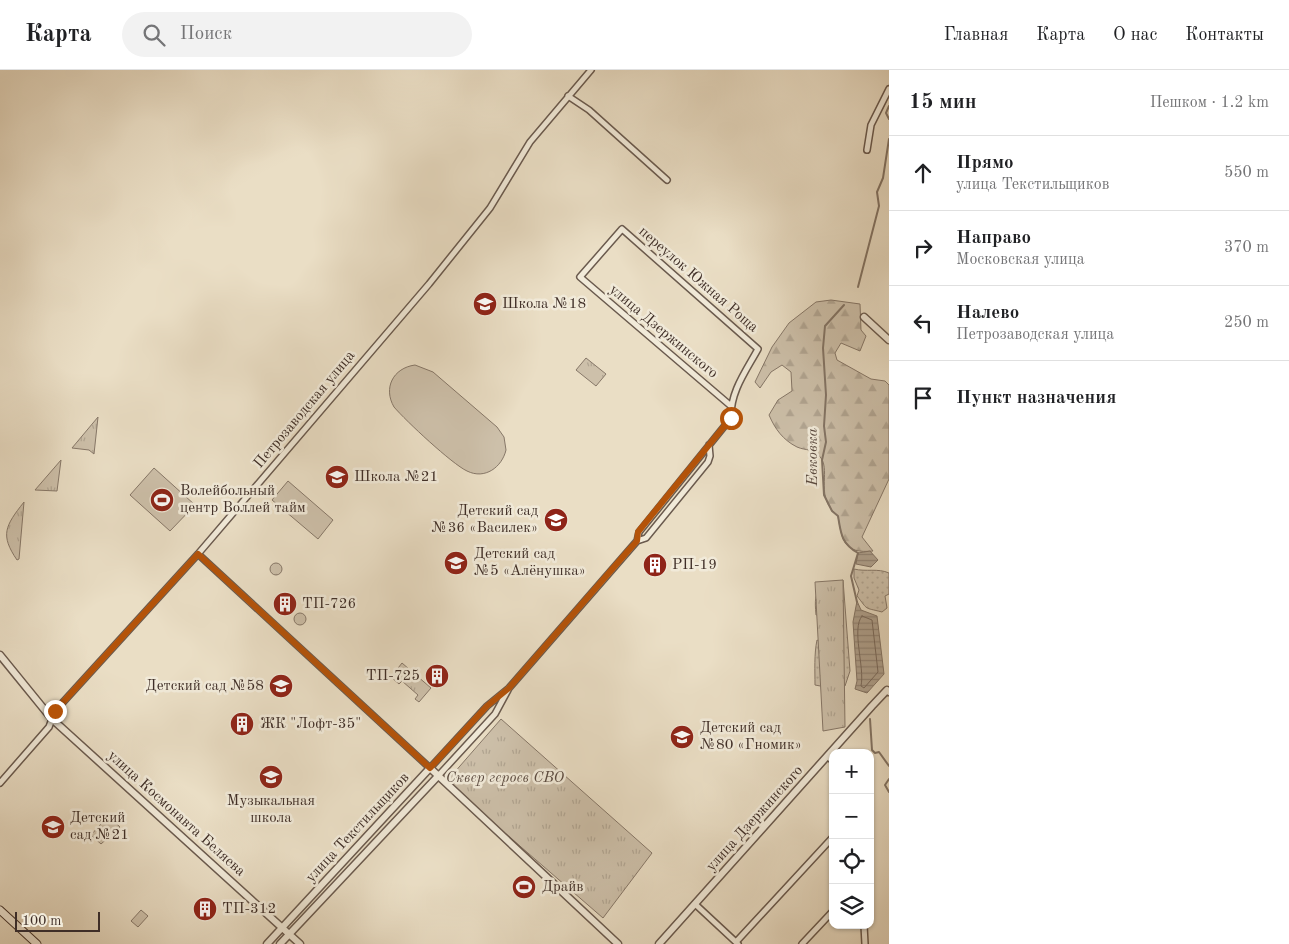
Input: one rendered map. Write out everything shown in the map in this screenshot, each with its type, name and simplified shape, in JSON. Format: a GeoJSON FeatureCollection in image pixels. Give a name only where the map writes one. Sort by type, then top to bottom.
{"type":"FeatureCollection","features":[{"type":"Feature","properties":{"kind":"main road"},"geometry":{"type":"LineString","coordinates":[[0,910],[37,944]]}},
{"type":"Feature","properties":{"kind":"street","name":"Петрозаводская улица"},"geometry":{"type":"LineString","coordinates":[[0,783],[42,736],[55,711],[198,554],[429,284],[490,208],[530,142],[591,70]]}},
{"type":"Feature","properties":{"kind":"street"},"geometry":{"type":"LineString","coordinates":[[867,150],[871,125],[889,88]]}},
{"type":"Feature","properties":{"kind":"street"},"geometry":{"type":"LineString","coordinates":[[568,96],[589,110],[667,180]]}},
{"type":"Feature","properties":{"kind":"street","name":"переулок Южная Роща"},"geometry":{"type":"LineString","coordinates":[[580,278],[622,230],[758,349],[735,391],[731,406]]}},
{"type":"Feature","properties":{"kind":"street","name":"улица Дзержинского"},"geometry":{"type":"LineString","coordinates":[[580,278],[731,406]]}},
{"type":"Feature","properties":{"kind":"street"},"geometry":{"type":"LineString","coordinates":[[864,317],[889,340]]}},
{"type":"Feature","properties":{"kind":"street","name":"улица Текстильщиков"},"geometry":{"type":"LineString","coordinates":[[637,541],[638,532],[731,418],[731,406]]}},
{"type":"Feature","properties":{"kind":"street","name":"улица Текстильщиков"},"geometry":{"type":"LineString","coordinates":[[268,944],[487,706],[509,688],[637,541],[646,538],[708,462],[709,445]]}},
{"type":"Feature","properties":{"kind":"street"},"geometry":{"type":"LineString","coordinates":[[198,554],[439,775],[618,944]]}},
{"type":"Feature","properties":{"kind":"street","name":"улица Космонавта Беляева"},"geometry":{"type":"LineString","coordinates":[[0,655],[52,719],[300,944]]}},
{"type":"Feature","properties":{"kind":"street","name":"улица Текстильщиков"},"geometry":{"type":"LineString","coordinates":[[280,944],[495,714],[509,688]]}},
{"type":"Feature","properties":{"kind":"street","name":"улица Дзержинского"},"geometry":{"type":"LineString","coordinates":[[839,749],[888,690]]}},
{"type":"Feature","properties":{"kind":"street"},"geometry":{"type":"LineString","coordinates":[[487,706],[495,714]]}},
{"type":"Feature","properties":{"kind":"street","name":"улица Дзержинского"},"geometry":{"type":"LineString","coordinates":[[659,944],[829,761]]}},
{"type":"Feature","properties":{"kind":"street"},"geometry":{"type":"LineString","coordinates":[[695,904],[737,943],[831,839]]}},
{"type":"Feature","properties":{"kind":"street"},"geometry":{"type":"LineString","coordinates":[[802,944],[829,915]]}},
{"type":"Feature","properties":{"kind":"street"},"geometry":{"type":"LineString","coordinates":[[864,929],[865,944]]}},
{"type":"Feature","properties":{"kind":"green space"},"geometry":{"type":"Polygon","coordinates":[[[831,300],[860,304],[861,330],[866,336],[860,351],[841,343],[835,353],[837,360],[871,379],[885,381],[889,385],[889,479],[862,537],[873,551],[856,550],[846,544],[841,532],[838,516],[831,509],[827,501],[824,486],[824,464],[821,458],[816,453],[797,447],[788,441],[774,425],[769,415],[778,400],[792,391],[791,372],[782,365],[771,372],[760,388],[755,382],[772,347],[789,323],[816,302],[831,300]]]}},
{"type":"Feature","properties":{"kind":"green space"},"geometry":{"type":"Polygon","coordinates":[[[586,358],[606,374],[596,386],[576,370],[586,358]]]}},
{"type":"Feature","properties":{"kind":"green space"},"geometry":{"type":"Polygon","coordinates":[[[415,365],[433,372],[497,427],[504,437],[506,450],[501,462],[492,470],[480,474],[460,467],[429,442],[394,407],[390,393],[392,380],[401,370],[415,365]]]}},
{"type":"Feature","properties":{"kind":"green space"},"geometry":{"type":"Polygon","coordinates":[[[98,417],[94,454],[89,450],[72,448],[98,417]]]}},
{"type":"Feature","properties":{"kind":"green space"},"geometry":{"type":"Polygon","coordinates":[[[61,460],[57,491],[35,490],[61,460]]]}},
{"type":"Feature","properties":{"kind":"green space","name":"Волейбольный центр Воллей тайм"},"geometry":{"type":"Polygon","coordinates":[[[154,468],[195,505],[170,531],[130,495],[154,468]]]}},
{"type":"Feature","properties":{"kind":"green space"},"geometry":{"type":"Polygon","coordinates":[[[288,481],[333,520],[318,539],[272,500],[288,481]]]}},
{"type":"Feature","properties":{"kind":"green space"},"geometry":{"type":"Polygon","coordinates":[[[24,502],[19,559],[17,560],[8,544],[7,531],[12,518],[24,502]]]}},
{"type":"Feature","properties":{"kind":"green space"},"geometry":{"type":"Polygon","coordinates":[[[274,563],[278,563],[282,569],[278,575],[274,575],[270,571],[270,567],[274,563]]]}},
{"type":"Feature","properties":{"kind":"green space"},"geometry":{"type":"Polygon","coordinates":[[[854,569],[889,573],[889,594],[885,596],[887,608],[882,612],[867,608],[857,596],[859,590],[854,578],[854,569]]]}},
{"type":"Feature","properties":{"kind":"green space"},"geometry":{"type":"Polygon","coordinates":[[[843,580],[850,671],[845,686],[831,688],[815,685],[817,640],[825,644],[821,614],[816,615],[817,594],[843,580]]]}},
{"type":"Feature","properties":{"kind":"green space"},"geometry":{"type":"Polygon","coordinates":[[[843,580],[845,727],[823,731],[815,582],[843,580]]]}},
{"type":"Feature","properties":{"kind":"green space"},"geometry":{"type":"Polygon","coordinates":[[[298,613],[302,613],[306,619],[302,625],[298,625],[294,621],[294,617],[298,613]]]}},
{"type":"Feature","properties":{"kind":"green space"},"geometry":{"type":"Polygon","coordinates":[[[402,663],[431,688],[419,702],[415,699],[418,695],[402,681],[399,684],[391,677],[402,663]]]}},
{"type":"Feature","properties":{"kind":"green space","name":"Сквер героев СВО"},"geometry":{"type":"Polygon","coordinates":[[[501,719],[652,853],[603,918],[446,782],[501,719]]]}},
{"type":"Feature","properties":{"kind":"green space"},"geometry":{"type":"Polygon","coordinates":[[[108,816],[120,827],[101,844],[91,835],[108,816]]]}},
{"type":"Feature","properties":{"kind":"green space"},"geometry":{"type":"Polygon","coordinates":[[[141,910],[148,916],[138,927],[131,921],[141,910]]]}},
{"type":"Feature","properties":{"kind":"water"},"geometry":{"type":"Polygon","coordinates":[[[870,551],[878,560],[871,567],[856,564],[858,553],[870,551]]]}},
{"type":"Feature","properties":{"kind":"water"},"geometry":{"type":"Polygon","coordinates":[[[857,601],[861,610],[877,616],[884,674],[867,693],[855,689],[857,681],[853,622],[857,601]]]}},
{"type":"Feature","properties":{"kind":"waterway","name":"Евковка"},"geometry":{"type":"LineString","coordinates":[[889,106],[886,113],[889,119]]}},
{"type":"Feature","properties":{"kind":"waterway","name":"Евковка"},"geometry":{"type":"LineString","coordinates":[[858,287],[879,206],[877,192],[883,178],[889,139]]}},
{"type":"Feature","properties":{"kind":"waterway","name":"Евковка"},"geometry":{"type":"LineString","coordinates":[[844,305],[825,326],[823,348],[826,442],[822,460],[824,495],[832,511],[838,516],[841,533],[845,542],[858,553],[851,576],[857,602]]}},
{"type":"Feature","properties":{"kind":"waterway","name":"Евковка"},"geometry":{"type":"LineString","coordinates":[[870,719],[872,750],[875,753],[879,752],[889,766]]}},
{"type":"Feature","properties":{"kind":"waterway","name":"Евковка"},"geometry":{"type":"LineString","coordinates":[[889,779],[885,785],[889,792]]}},
{"type":"Feature","properties":{"kind":"place","name":"Школа №18"},"geometry":{"type":"Point","coordinates":[485,304]}},
{"type":"Feature","properties":{"kind":"place","name":"Школа №21"},"geometry":{"type":"Point","coordinates":[337,477]}},
{"type":"Feature","properties":{"kind":"place","name":"Волейбольный центр Воллей тайм"},"geometry":{"type":"Point","coordinates":[162,500]}},
{"type":"Feature","properties":{"kind":"place","name":"Детский сад №36 «Василек»"},"geometry":{"type":"Point","coordinates":[556,520]}},
{"type":"Feature","properties":{"kind":"place","name":"Детский сад №5 «Алёнушка»"},"geometry":{"type":"Point","coordinates":[456,563]}},
{"type":"Feature","properties":{"kind":"place","name":"РП-19"},"geometry":{"type":"Point","coordinates":[655,565]}},
{"type":"Feature","properties":{"kind":"place","name":"ТП-726"},"geometry":{"type":"Point","coordinates":[285,604]}},
{"type":"Feature","properties":{"kind":"place","name":"ТП-725"},"geometry":{"type":"Point","coordinates":[437,676]}},
{"type":"Feature","properties":{"kind":"place","name":"Детский сад №58"},"geometry":{"type":"Point","coordinates":[281,686]}},
{"type":"Feature","properties":{"kind":"place","name":"ЖК \"Лофт-35\""},"geometry":{"type":"Point","coordinates":[242,724]}},
{"type":"Feature","properties":{"kind":"place","name":"Детский сад №80 «Гномик»"},"geometry":{"type":"Point","coordinates":[682,737]}},
{"type":"Feature","properties":{"kind":"place","name":"Музыкальная школа"},"geometry":{"type":"Point","coordinates":[271,777]}},
{"type":"Feature","properties":{"kind":"place","name":"Детский сад №21"},"geometry":{"type":"Point","coordinates":[53,827]}},
{"type":"Feature","properties":{"kind":"place","name":"Драйв"},"geometry":{"type":"Point","coordinates":[524,887]}},
{"type":"Feature","properties":{"kind":"place","name":"ТП-312"},"geometry":{"type":"Point","coordinates":[205,909]}},
{"type":"Feature","properties":{"kind":"route"},"geometry":{"type":"LineString","coordinates":[[55,711],[198,554],[430,768],[487,706],[509,688],[637,541],[638,532],[731,418]]}}]}
